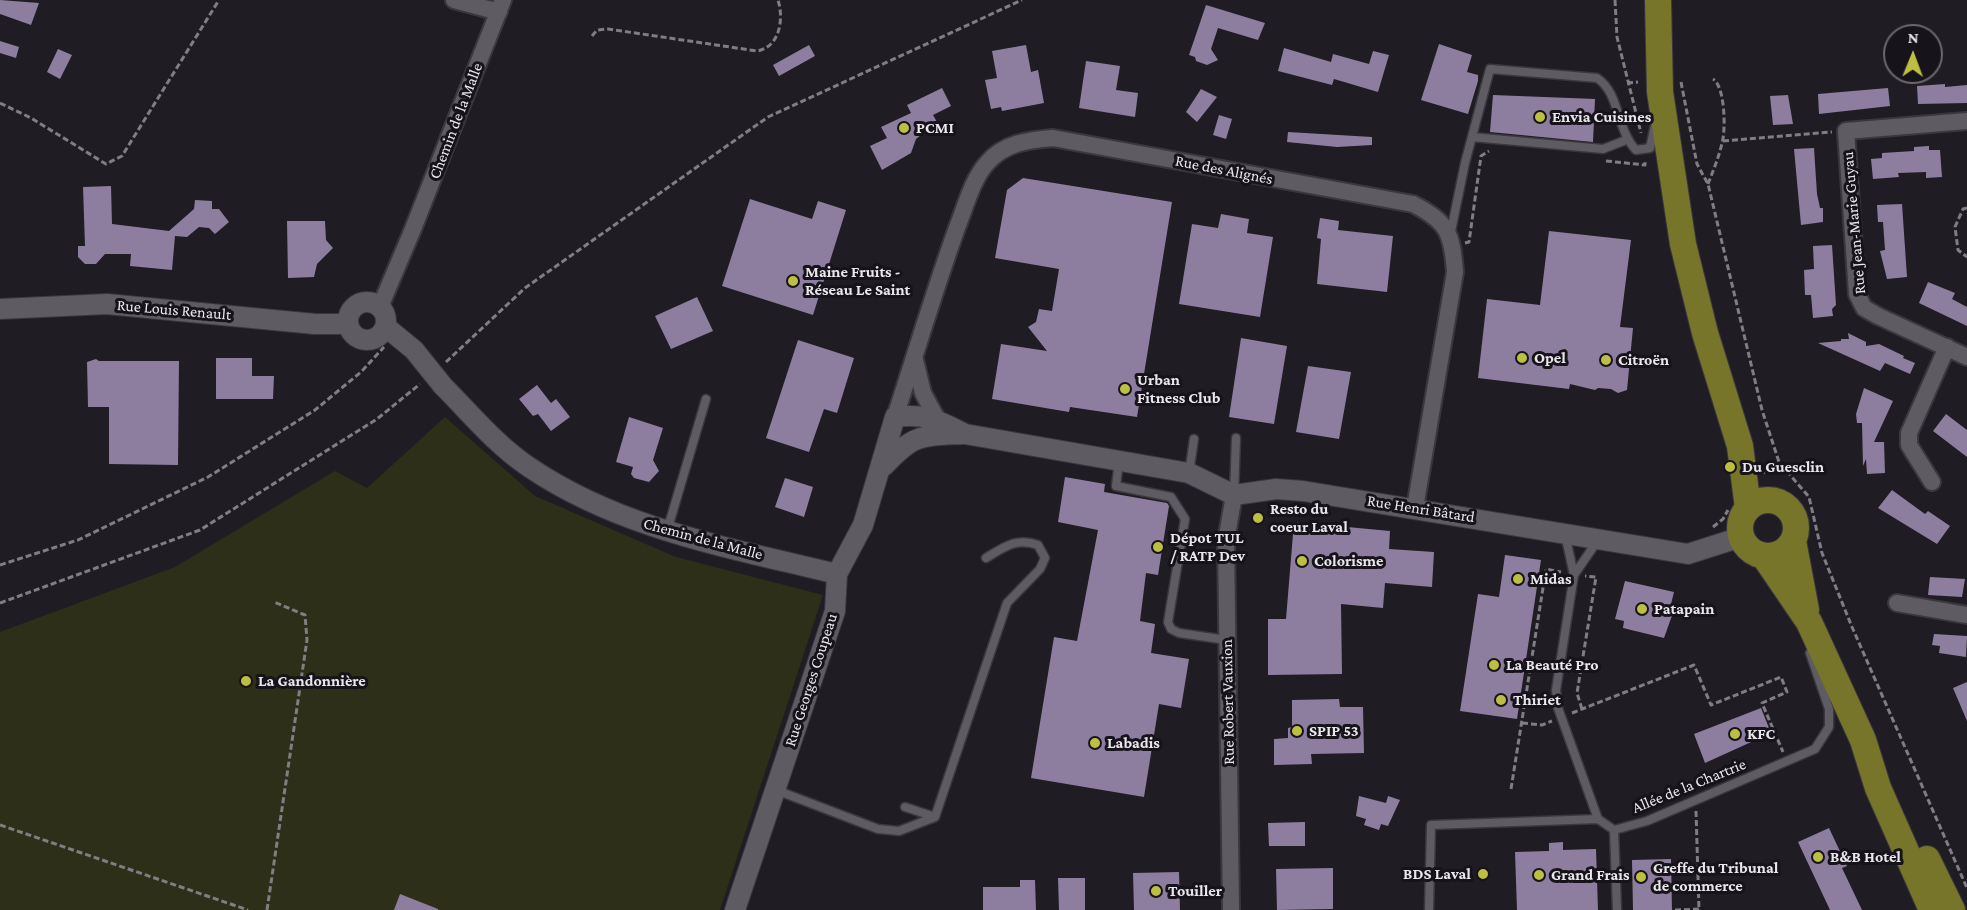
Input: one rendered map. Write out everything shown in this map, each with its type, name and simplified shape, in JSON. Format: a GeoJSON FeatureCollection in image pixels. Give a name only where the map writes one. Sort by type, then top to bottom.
{"type":"FeatureCollection","features":[{"type":"Feature","properties":{"kind":"main road"},"geometry":{"type":"LineString","coordinates":[[1658,0],[1660,84],[1683,244],[1706,333],[1740,446],[1741,537],[1750,550],[1764,556],[1809,622],[1863,740],[1878,788],[1932,910]]}},
{"type":"Feature","properties":{"kind":"main road"},"geometry":{"type":"LineString","coordinates":[[1740,446],[1770,468],[1784,505],[1794,518],[1793,541],[1809,622]]}},
{"type":"Feature","properties":{"kind":"main road"},"geometry":{"type":"LineString","coordinates":[[1739,507],[1766,500],[1784,505]]}},
{"type":"Feature","properties":{"kind":"main road"},"geometry":{"type":"LineString","coordinates":[[1764,556],[1781,553],[1793,541]]}},
{"type":"Feature","properties":{"kind":"main road"},"geometry":{"type":"LineString","coordinates":[[1863,740],[1889,779],[1952,910]]}},
{"type":"Feature","properties":{"kind":"street"},"geometry":{"type":"LineString","coordinates":[[454,0],[501,6]]}},
{"type":"Feature","properties":{"kind":"street","name":"Chemin de la Malle"},"geometry":{"type":"LineString","coordinates":[[380,307],[501,6]]}},
{"type":"Feature","properties":{"kind":"street","name":"Rue Jean-Marie Guyau"},"geometry":{"type":"LineString","coordinates":[[1967,121],[1846,131],[1857,294],[1864,308],[1967,357]]}},
{"type":"Feature","properties":{"kind":"street","name":"Rue des Alignés"},"geometry":{"type":"LineString","coordinates":[[895,417],[949,249],[973,185],[987,163],[1005,147],[1027,140],[1053,138],[1413,204],[1434,214],[1452,241]]}},
{"type":"Feature","properties":{"kind":"street"},"geometry":{"type":"LineString","coordinates":[[1414,508],[1455,272],[1452,241]]}},
{"type":"Feature","properties":{"kind":"street"},"geometry":{"type":"LineString","coordinates":[[369,302],[380,307],[386,316],[386,327],[378,337],[366,340],[354,335],[348,324],[350,312],[358,304],[369,302]]}},
{"type":"Feature","properties":{"kind":"street","name":"Rue Louis Renault"},"geometry":{"type":"LineString","coordinates":[[0,309],[107,304],[315,324],[348,324]]}},
{"type":"Feature","properties":{"kind":"street","name":"Chemin de la Malle"},"geometry":{"type":"LineString","coordinates":[[386,327],[414,350],[434,383],[497,442],[527,467],[570,493],[667,532],[837,574]]}},
{"type":"Feature","properties":{"kind":"street"},"geometry":{"type":"LineString","coordinates":[[1932,482],[1909,445],[1909,433],[1947,347]]}},
{"type":"Feature","properties":{"kind":"street"},"geometry":{"type":"LineString","coordinates":[[915,359],[927,417]]}},
{"type":"Feature","properties":{"kind":"street"},"geometry":{"type":"LineString","coordinates":[[895,417],[927,417],[965,434]]}},
{"type":"Feature","properties":{"kind":"street","name":"Rue Georges Coupeau"},"geometry":{"type":"LineString","coordinates":[[735,910],[835,611],[837,574],[863,525],[882,468],[895,417]]}},
{"type":"Feature","properties":{"kind":"street"},"geometry":{"type":"LineString","coordinates":[[882,468],[927,417]]}},
{"type":"Feature","properties":{"kind":"street"},"geometry":{"type":"LineString","coordinates":[[905,443],[927,436],[965,434],[1189,473],[1234,495]]}},
{"type":"Feature","properties":{"kind":"street","name":"Rue Henri Bâtard"},"geometry":{"type":"LineString","coordinates":[[1234,495],[1276,489],[1414,508],[1688,554],[1741,537]]}},
{"type":"Feature","properties":{"kind":"street","name":"Rue Robert Vauxion"},"geometry":{"type":"LineString","coordinates":[[1231,910],[1226,541],[1234,495]]}},
{"type":"Feature","properties":{"kind":"street"},"geometry":{"type":"LineString","coordinates":[[1897,603],[1967,615]]}},
{"type":"Feature","properties":{"kind":"lane"},"geometry":{"type":"LineString","coordinates":[[1452,241],[1472,137],[1490,69],[1597,78],[1607,85],[1626,140],[1636,150],[1645,150],[1652,143],[1660,84]]}},
{"type":"Feature","properties":{"kind":"lane"},"geometry":{"type":"LineString","coordinates":[[1472,137],[1604,149],[1626,140]]}},
{"type":"Feature","properties":{"kind":"lane"},"geometry":{"type":"LineString","coordinates":[[667,532],[706,399]]}},
{"type":"Feature","properties":{"kind":"lane"},"geometry":{"type":"LineString","coordinates":[[1234,495],[1236,438]]}},
{"type":"Feature","properties":{"kind":"lane"},"geometry":{"type":"LineString","coordinates":[[1189,473],[1194,439]]}},
{"type":"Feature","properties":{"kind":"lane"},"geometry":{"type":"LineString","coordinates":[[1119,460],[1116,486],[1171,497],[1185,519],[1168,622],[1171,629],[1179,633],[1227,640]]}},
{"type":"Feature","properties":{"kind":"lane"},"geometry":{"type":"LineString","coordinates":[[1565,533],[1574,575],[1556,690],[1561,717],[1598,819],[1614,830],[1617,910]]}},
{"type":"Feature","properties":{"kind":"lane"},"geometry":{"type":"LineString","coordinates":[[1574,575],[1600,538]]}},
{"type":"Feature","properties":{"kind":"lane"},"geometry":{"type":"LineString","coordinates":[[776,790],[878,829],[899,831],[934,817],[1007,603],[1040,569],[1045,558],[1038,545],[1022,540],[1011,543],[986,558]]}},
{"type":"Feature","properties":{"kind":"lane","name":"Allée de la Chartrie"},"geometry":{"type":"LineString","coordinates":[[1614,830],[1647,820],[1801,757],[1815,749],[1829,728],[1829,709],[1791,596]]}},
{"type":"Feature","properties":{"kind":"lane"},"geometry":{"type":"LineString","coordinates":[[905,807],[934,817]]}},
{"type":"Feature","properties":{"kind":"lane"},"geometry":{"type":"LineString","coordinates":[[1429,910],[1431,825],[1598,819]]}},
{"type":"Feature","properties":{"kind":"path"},"geometry":{"type":"LineString","coordinates":[[0,103],[31,118],[106,164],[122,156],[219,0]]}},
{"type":"Feature","properties":{"kind":"path"},"geometry":{"type":"LineString","coordinates":[[592,36],[597,30],[608,29],[757,51],[766,49],[775,40],[781,24],[778,0]]}},
{"type":"Feature","properties":{"kind":"path"},"geometry":{"type":"LineString","coordinates":[[442,366],[525,288],[768,117],[1022,0]]}},
{"type":"Feature","properties":{"kind":"path"},"geometry":{"type":"LineString","coordinates":[[1600,160],[1645,165],[1645,150],[1617,37],[1615,0]]}},
{"type":"Feature","properties":{"kind":"path"},"geometry":{"type":"LineString","coordinates":[[1708,184],[1723,141],[1722,91],[1718,82],[1713,79]]}},
{"type":"Feature","properties":{"kind":"path"},"geometry":{"type":"LineString","coordinates":[[1627,83],[1660,84],[1708,184],[1762,410],[1770,468],[1809,497],[1822,553],[1852,627],[1967,888]]}},
{"type":"Feature","properties":{"kind":"path"},"geometry":{"type":"LineString","coordinates":[[1723,141],[1846,131]]}},
{"type":"Feature","properties":{"kind":"path"},"geometry":{"type":"LineString","coordinates":[[1452,241],[1469,242],[1481,156],[1485,151],[1497,152]]}},
{"type":"Feature","properties":{"kind":"path"},"geometry":{"type":"LineString","coordinates":[[1967,208],[1963,209],[1955,227],[1958,250],[1967,257]]}},
{"type":"Feature","properties":{"kind":"path"},"geometry":{"type":"LineString","coordinates":[[0,565],[78,540],[208,477],[315,410],[362,372],[384,347],[386,327]]}},
{"type":"Feature","properties":{"kind":"path"},"geometry":{"type":"LineString","coordinates":[[0,603],[200,530],[434,383]]}},
{"type":"Feature","properties":{"kind":"path"},"geometry":{"type":"LineString","coordinates":[[1708,530],[1739,507]]}},
{"type":"Feature","properties":{"kind":"path"},"geometry":{"type":"LineString","coordinates":[[1510,789],[1546,569],[1596,577],[1577,693],[1582,709]]}},
{"type":"Feature","properties":{"kind":"path"},"geometry":{"type":"LineString","coordinates":[[267,910],[307,640],[305,615],[274,602]]}},
{"type":"Feature","properties":{"kind":"path"},"geometry":{"type":"LineString","coordinates":[[1522,723],[1542,725],[1694,665],[1710,705],[1781,677],[1787,692],[1762,703],[1784,754],[1790,753]]}},
{"type":"Feature","properties":{"kind":"path"},"geometry":{"type":"LineString","coordinates":[[1676,910],[1699,910],[1697,811],[1688,813]]}},
{"type":"Feature","properties":{"kind":"path"},"geometry":{"type":"LineString","coordinates":[[0,825],[248,910]]}},
{"type":"Feature","properties":{"kind":"green space","name":"La Gandonnière"},"geometry":{"type":"Polygon","coordinates":[[[445,417],[535,496],[676,557],[823,595],[720,910],[0,910],[0,632],[175,567],[335,471],[367,488],[445,417]]]}},
{"type":"Feature","properties":{"kind":"building"},"geometry":{"type":"Polygon","coordinates":[[[0,0],[39,3],[31,25],[0,14],[0,0]]]}},
{"type":"Feature","properties":{"kind":"building"},"geometry":{"type":"Polygon","coordinates":[[[1206,5],[1265,23],[1258,40],[1218,28],[1211,49],[1218,60],[1207,65],[1196,61],[1195,57],[1189,55],[1206,5]]]}},
{"type":"Feature","properties":{"kind":"building"},"geometry":{"type":"Polygon","coordinates":[[[0,41],[19,47],[16,58],[0,53],[0,41]]]}},
{"type":"Feature","properties":{"kind":"building"},"geometry":{"type":"Polygon","coordinates":[[[1439,44],[1472,55],[1467,72],[1478,75],[1478,81],[1468,114],[1421,100],[1439,44]]]}},
{"type":"Feature","properties":{"kind":"building"},"geometry":{"type":"Polygon","coordinates":[[[809,45],[815,56],[779,76],[773,65],[809,45]]]}},
{"type":"Feature","properties":{"kind":"building"},"geometry":{"type":"Polygon","coordinates":[[[1026,45],[1031,72],[1038,70],[1044,103],[1002,111],[1001,107],[991,109],[985,80],[997,78],[992,51],[1026,45]]]}},
{"type":"Feature","properties":{"kind":"building"},"geometry":{"type":"Polygon","coordinates":[[[1284,48],[1331,62],[1333,54],[1369,64],[1373,51],[1389,55],[1378,92],[1334,79],[1332,85],[1278,71],[1284,48]]]}},
{"type":"Feature","properties":{"kind":"building"},"geometry":{"type":"Polygon","coordinates":[[[58,49],[72,55],[60,79],[47,72],[58,49]]]}},
{"type":"Feature","properties":{"kind":"building"},"geometry":{"type":"Polygon","coordinates":[[[1086,61],[1120,66],[1116,90],[1138,93],[1135,117],[1079,108],[1086,61]]]}},
{"type":"Feature","properties":{"kind":"building"},"geometry":{"type":"Polygon","coordinates":[[[1945,84],[1945,87],[1967,85],[1967,103],[1918,104],[1917,86],[1945,84]]]}},
{"type":"Feature","properties":{"kind":"building","name":"PCMI"},"geometry":{"type":"Polygon","coordinates":[[[942,88],[951,106],[933,115],[937,122],[916,139],[911,153],[882,170],[870,146],[887,138],[881,127],[911,113],[907,105],[942,88]]]}},
{"type":"Feature","properties":{"kind":"building"},"geometry":{"type":"Polygon","coordinates":[[[1888,88],[1890,106],[1819,114],[1818,94],[1888,88]]]}},
{"type":"Feature","properties":{"kind":"building"},"geometry":{"type":"Polygon","coordinates":[[[1201,89],[1217,97],[1197,122],[1186,112],[1201,89]]]}},
{"type":"Feature","properties":{"kind":"building"},"geometry":{"type":"Polygon","coordinates":[[[1493,95],[1595,99],[1593,142],[1490,132],[1493,95]]]}},
{"type":"Feature","properties":{"kind":"building"},"geometry":{"type":"Polygon","coordinates":[[[1788,95],[1793,124],[1773,125],[1770,96],[1788,95]]]}},
{"type":"Feature","properties":{"kind":"building"},"geometry":{"type":"Polygon","coordinates":[[[1219,115],[1232,119],[1226,139],[1213,135],[1219,115]]]}},
{"type":"Feature","properties":{"kind":"building"},"geometry":{"type":"Polygon","coordinates":[[[1288,132],[1372,137],[1372,145],[1337,147],[1287,142],[1288,132]]]}},
{"type":"Feature","properties":{"kind":"building"},"geometry":{"type":"Polygon","coordinates":[[[1929,146],[1929,150],[1940,150],[1942,177],[1926,178],[1926,172],[1898,173],[1899,177],[1873,179],[1871,159],[1882,158],[1882,153],[1914,151],[1914,147],[1929,146]]]}},
{"type":"Feature","properties":{"kind":"building"},"geometry":{"type":"Polygon","coordinates":[[[1814,148],[1817,194],[1820,208],[1823,208],[1823,222],[1801,225],[1794,149],[1814,148]]]}},
{"type":"Feature","properties":{"kind":"building"},"geometry":{"type":"Polygon","coordinates":[[[1023,178],[1172,202],[1137,417],[1070,407],[1069,412],[992,399],[1001,344],[1047,351],[1028,327],[1036,322],[1039,309],[1052,311],[1059,269],[995,258],[1007,190],[1023,178]]]}},
{"type":"Feature","properties":{"kind":"building"},"geometry":{"type":"Polygon","coordinates":[[[111,186],[112,224],[169,231],[194,209],[195,200],[212,201],[212,209],[219,209],[229,222],[215,234],[209,228],[199,227],[187,237],[175,236],[172,270],[130,266],[131,254],[105,254],[96,264],[85,264],[78,257],[78,246],[85,246],[83,187],[111,186]]]}},
{"type":"Feature","properties":{"kind":"building"},"geometry":{"type":"Polygon","coordinates":[[[750,199],[812,219],[818,201],[846,210],[813,315],[722,286],[750,199]]]}},
{"type":"Feature","properties":{"kind":"building"},"geometry":{"type":"Polygon","coordinates":[[[1902,204],[1907,277],[1887,279],[1880,251],[1885,250],[1883,222],[1878,222],[1877,205],[1902,204]]]}},
{"type":"Feature","properties":{"kind":"building"},"geometry":{"type":"Polygon","coordinates":[[[1221,214],[1249,219],[1247,233],[1273,237],[1260,317],[1179,304],[1192,224],[1218,228],[1221,214]]]}},
{"type":"Feature","properties":{"kind":"building"},"geometry":{"type":"Polygon","coordinates":[[[1320,218],[1339,221],[1338,230],[1393,236],[1387,292],[1317,284],[1321,239],[1317,238],[1320,218]]]}},
{"type":"Feature","properties":{"kind":"building"},"geometry":{"type":"Polygon","coordinates":[[[287,221],[325,221],[326,240],[333,248],[317,264],[314,277],[288,278],[287,221]]]}},
{"type":"Feature","properties":{"kind":"building"},"geometry":{"type":"Polygon","coordinates":[[[1549,231],[1631,240],[1620,327],[1633,328],[1627,390],[1618,393],[1611,389],[1598,388],[1595,390],[1570,384],[1569,389],[1478,378],[1487,299],[1540,305],[1549,231]]]}},
{"type":"Feature","properties":{"kind":"building"},"geometry":{"type":"Polygon","coordinates":[[[1832,245],[1836,305],[1832,309],[1833,316],[1813,318],[1811,295],[1805,295],[1804,270],[1814,269],[1813,246],[1832,245]]]}},
{"type":"Feature","properties":{"kind":"building"},"geometry":{"type":"Polygon","coordinates":[[[1928,282],[1955,293],[1952,299],[1967,307],[1967,326],[1919,303],[1928,282]]]}},
{"type":"Feature","properties":{"kind":"building"},"geometry":{"type":"Polygon","coordinates":[[[697,297],[713,331],[671,349],[655,316],[697,297]]]}},
{"type":"Feature","properties":{"kind":"building"},"geometry":{"type":"Polygon","coordinates":[[[1848,333],[1866,342],[1866,346],[1879,344],[1915,363],[1910,374],[1885,363],[1880,371],[1818,343],[1849,339],[1848,333]]]}},
{"type":"Feature","properties":{"kind":"building"},"geometry":{"type":"Polygon","coordinates":[[[1241,338],[1287,346],[1274,424],[1229,417],[1241,338]]]}},
{"type":"Feature","properties":{"kind":"building"},"geometry":{"type":"Polygon","coordinates":[[[798,340],[854,358],[837,413],[824,409],[809,452],[766,438],[798,340]]]}},
{"type":"Feature","properties":{"kind":"building"},"geometry":{"type":"Polygon","coordinates":[[[216,358],[252,358],[252,376],[274,376],[273,399],[216,399],[216,358]]]}},
{"type":"Feature","properties":{"kind":"building"},"geometry":{"type":"Polygon","coordinates":[[[96,359],[99,361],[179,361],[178,465],[109,464],[109,407],[88,407],[87,362],[96,359]]]}},
{"type":"Feature","properties":{"kind":"building"},"geometry":{"type":"Polygon","coordinates":[[[1308,366],[1351,372],[1339,439],[1296,432],[1308,366]]]}},
{"type":"Feature","properties":{"kind":"building"},"geometry":{"type":"Polygon","coordinates":[[[537,385],[551,403],[556,399],[570,417],[551,431],[538,414],[533,416],[519,399],[537,385]]]}},
{"type":"Feature","properties":{"kind":"building"},"geometry":{"type":"Polygon","coordinates":[[[1864,388],[1893,401],[1874,442],[1884,442],[1885,473],[1867,474],[1866,459],[1863,466],[1862,423],[1857,423],[1856,414],[1864,388]]]}},
{"type":"Feature","properties":{"kind":"building"},"geometry":{"type":"Polygon","coordinates":[[[1946,414],[1967,430],[1967,457],[1933,431],[1946,414]]]}},
{"type":"Feature","properties":{"kind":"building"},"geometry":{"type":"Polygon","coordinates":[[[629,417],[663,428],[653,460],[659,471],[649,482],[634,478],[631,474],[633,467],[616,462],[629,417]]]}},
{"type":"Feature","properties":{"kind":"building"},"geometry":{"type":"Polygon","coordinates":[[[1065,477],[1105,484],[1104,492],[1167,503],[1169,506],[1158,575],[1146,573],[1140,621],[1155,624],[1151,653],[1189,659],[1181,708],[1159,704],[1144,797],[1031,778],[1054,637],[1077,641],[1098,530],[1058,522],[1065,477]]]}},
{"type":"Feature","properties":{"kind":"building"},"geometry":{"type":"Polygon","coordinates":[[[785,478],[813,487],[804,517],[775,507],[785,478]]]}},
{"type":"Feature","properties":{"kind":"building"},"geometry":{"type":"Polygon","coordinates":[[[1892,490],[1925,514],[1928,511],[1950,526],[1937,544],[1878,508],[1892,490]]]}},
{"type":"Feature","properties":{"kind":"building"},"geometry":{"type":"Polygon","coordinates":[[[1294,522],[1390,531],[1389,549],[1434,552],[1432,587],[1385,583],[1383,608],[1341,604],[1342,674],[1268,675],[1268,619],[1286,619],[1294,522]]]}},
{"type":"Feature","properties":{"kind":"building"},"geometry":{"type":"Polygon","coordinates":[[[1505,555],[1541,560],[1517,719],[1460,711],[1478,594],[1499,597],[1505,555]]]}},
{"type":"Feature","properties":{"kind":"building"},"geometry":{"type":"Polygon","coordinates":[[[1930,577],[1965,579],[1962,597],[1928,595],[1930,577]]]}},
{"type":"Feature","properties":{"kind":"building"},"geometry":{"type":"Polygon","coordinates":[[[1625,581],[1674,592],[1671,604],[1674,610],[1664,638],[1623,628],[1624,621],[1615,619],[1625,581]]]}},
{"type":"Feature","properties":{"kind":"building"},"geometry":{"type":"Polygon","coordinates":[[[1934,634],[1967,636],[1966,657],[1939,653],[1940,646],[1932,645],[1934,634]]]}},
{"type":"Feature","properties":{"kind":"building"},"geometry":{"type":"Polygon","coordinates":[[[1967,682],[1967,721],[1953,688],[1967,682]]]}},
{"type":"Feature","properties":{"kind":"building"},"geometry":{"type":"Polygon","coordinates":[[[1339,699],[1340,707],[1363,707],[1364,753],[1311,754],[1312,764],[1274,765],[1274,739],[1288,738],[1288,728],[1292,727],[1292,700],[1339,699]]]}},
{"type":"Feature","properties":{"kind":"building"},"geometry":{"type":"Polygon","coordinates":[[[1761,708],[1771,733],[1705,763],[1694,734],[1761,708]]]}},
{"type":"Feature","properties":{"kind":"building"},"geometry":{"type":"Polygon","coordinates":[[[1359,796],[1386,803],[1388,796],[1400,800],[1388,826],[1381,824],[1379,830],[1364,825],[1366,819],[1356,816],[1359,796]]]}},
{"type":"Feature","properties":{"kind":"building"},"geometry":{"type":"Polygon","coordinates":[[[1305,822],[1305,846],[1269,846],[1268,823],[1305,822]]]}},
{"type":"Feature","properties":{"kind":"building"},"geometry":{"type":"Polygon","coordinates":[[[1829,828],[1847,866],[1842,868],[1862,910],[1830,910],[1798,842],[1829,828]]]}},
{"type":"Feature","properties":{"kind":"building"},"geometry":{"type":"Polygon","coordinates":[[[1563,842],[1563,850],[1596,849],[1598,910],[1517,910],[1515,852],[1549,851],[1549,843],[1563,842]]]}},
{"type":"Feature","properties":{"kind":"building"},"geometry":{"type":"Polygon","coordinates":[[[1671,859],[1672,910],[1633,910],[1632,860],[1671,859]]]}},
{"type":"Feature","properties":{"kind":"building"},"geometry":{"type":"Polygon","coordinates":[[[1333,868],[1333,909],[1277,910],[1276,869],[1333,868]]]}},
{"type":"Feature","properties":{"kind":"building","name":"Touiller"},"geometry":{"type":"Polygon","coordinates":[[[1179,872],[1180,910],[1134,910],[1133,873],[1179,872]]]}},
{"type":"Feature","properties":{"kind":"building"},"geometry":{"type":"Polygon","coordinates":[[[1058,878],[1085,878],[1085,910],[1059,910],[1058,878]]]}},
{"type":"Feature","properties":{"kind":"building"},"geometry":{"type":"Polygon","coordinates":[[[1020,880],[1035,880],[1036,910],[983,910],[983,887],[1020,887],[1020,880]]]}},
{"type":"Feature","properties":{"kind":"building"},"geometry":{"type":"Polygon","coordinates":[[[400,894],[438,909],[438,910],[394,910],[400,894]]]}},
{"type":"Feature","properties":{"kind":"place","name":"Envia Cuisines"},"geometry":{"type":"Point","coordinates":[1540,117]}},
{"type":"Feature","properties":{"kind":"place","name":"PCMI"},"geometry":{"type":"Point","coordinates":[904,128]}},
{"type":"Feature","properties":{"kind":"place","name":"Maine Fruits - Réseau Le Saint"},"geometry":{"type":"Point","coordinates":[793,281]}},
{"type":"Feature","properties":{"kind":"place","name":"Opel"},"geometry":{"type":"Point","coordinates":[1522,358]}},
{"type":"Feature","properties":{"kind":"place","name":"Citroën"},"geometry":{"type":"Point","coordinates":[1606,360]}},
{"type":"Feature","properties":{"kind":"place","name":"Urban Fitness Club"},"geometry":{"type":"Point","coordinates":[1125,389]}},
{"type":"Feature","properties":{"kind":"place","name":"Du Guesclin"},"geometry":{"type":"Point","coordinates":[1730,467]}},
{"type":"Feature","properties":{"kind":"place","name":"Resto du coeur Laval"},"geometry":{"type":"Point","coordinates":[1258,518]}},
{"type":"Feature","properties":{"kind":"place","name":"Dépot TUL / RATP Dev"},"geometry":{"type":"Point","coordinates":[1158,547]}},
{"type":"Feature","properties":{"kind":"place","name":"Colorisme"},"geometry":{"type":"Point","coordinates":[1302,561]}},
{"type":"Feature","properties":{"kind":"place","name":"Midas"},"geometry":{"type":"Point","coordinates":[1518,579]}},
{"type":"Feature","properties":{"kind":"place","name":"Patapain"},"geometry":{"type":"Point","coordinates":[1642,609]}},
{"type":"Feature","properties":{"kind":"place","name":"La Beauté Pro"},"geometry":{"type":"Point","coordinates":[1494,665]}},
{"type":"Feature","properties":{"kind":"place","name":"La Gandonnière"},"geometry":{"type":"Point","coordinates":[246,681]}},
{"type":"Feature","properties":{"kind":"place","name":"Thiriet"},"geometry":{"type":"Point","coordinates":[1501,700]}},
{"type":"Feature","properties":{"kind":"place","name":"SPIP 53"},"geometry":{"type":"Point","coordinates":[1297,731]}},
{"type":"Feature","properties":{"kind":"place","name":"KFC"},"geometry":{"type":"Point","coordinates":[1735,734]}},
{"type":"Feature","properties":{"kind":"place","name":"Labadis"},"geometry":{"type":"Point","coordinates":[1095,743]}},
{"type":"Feature","properties":{"kind":"place","name":"B&B Hotel"},"geometry":{"type":"Point","coordinates":[1818,857]}},
{"type":"Feature","properties":{"kind":"place","name":"BDS Laval"},"geometry":{"type":"Point","coordinates":[1483,874]}},
{"type":"Feature","properties":{"kind":"place","name":"Grand Frais"},"geometry":{"type":"Point","coordinates":[1539,875]}},
{"type":"Feature","properties":{"kind":"place","name":"Greffe du Tribunal de commerce"},"geometry":{"type":"Point","coordinates":[1641,877]}},
{"type":"Feature","properties":{"kind":"place","name":"Touiller"},"geometry":{"type":"Point","coordinates":[1156,891]}}]}
